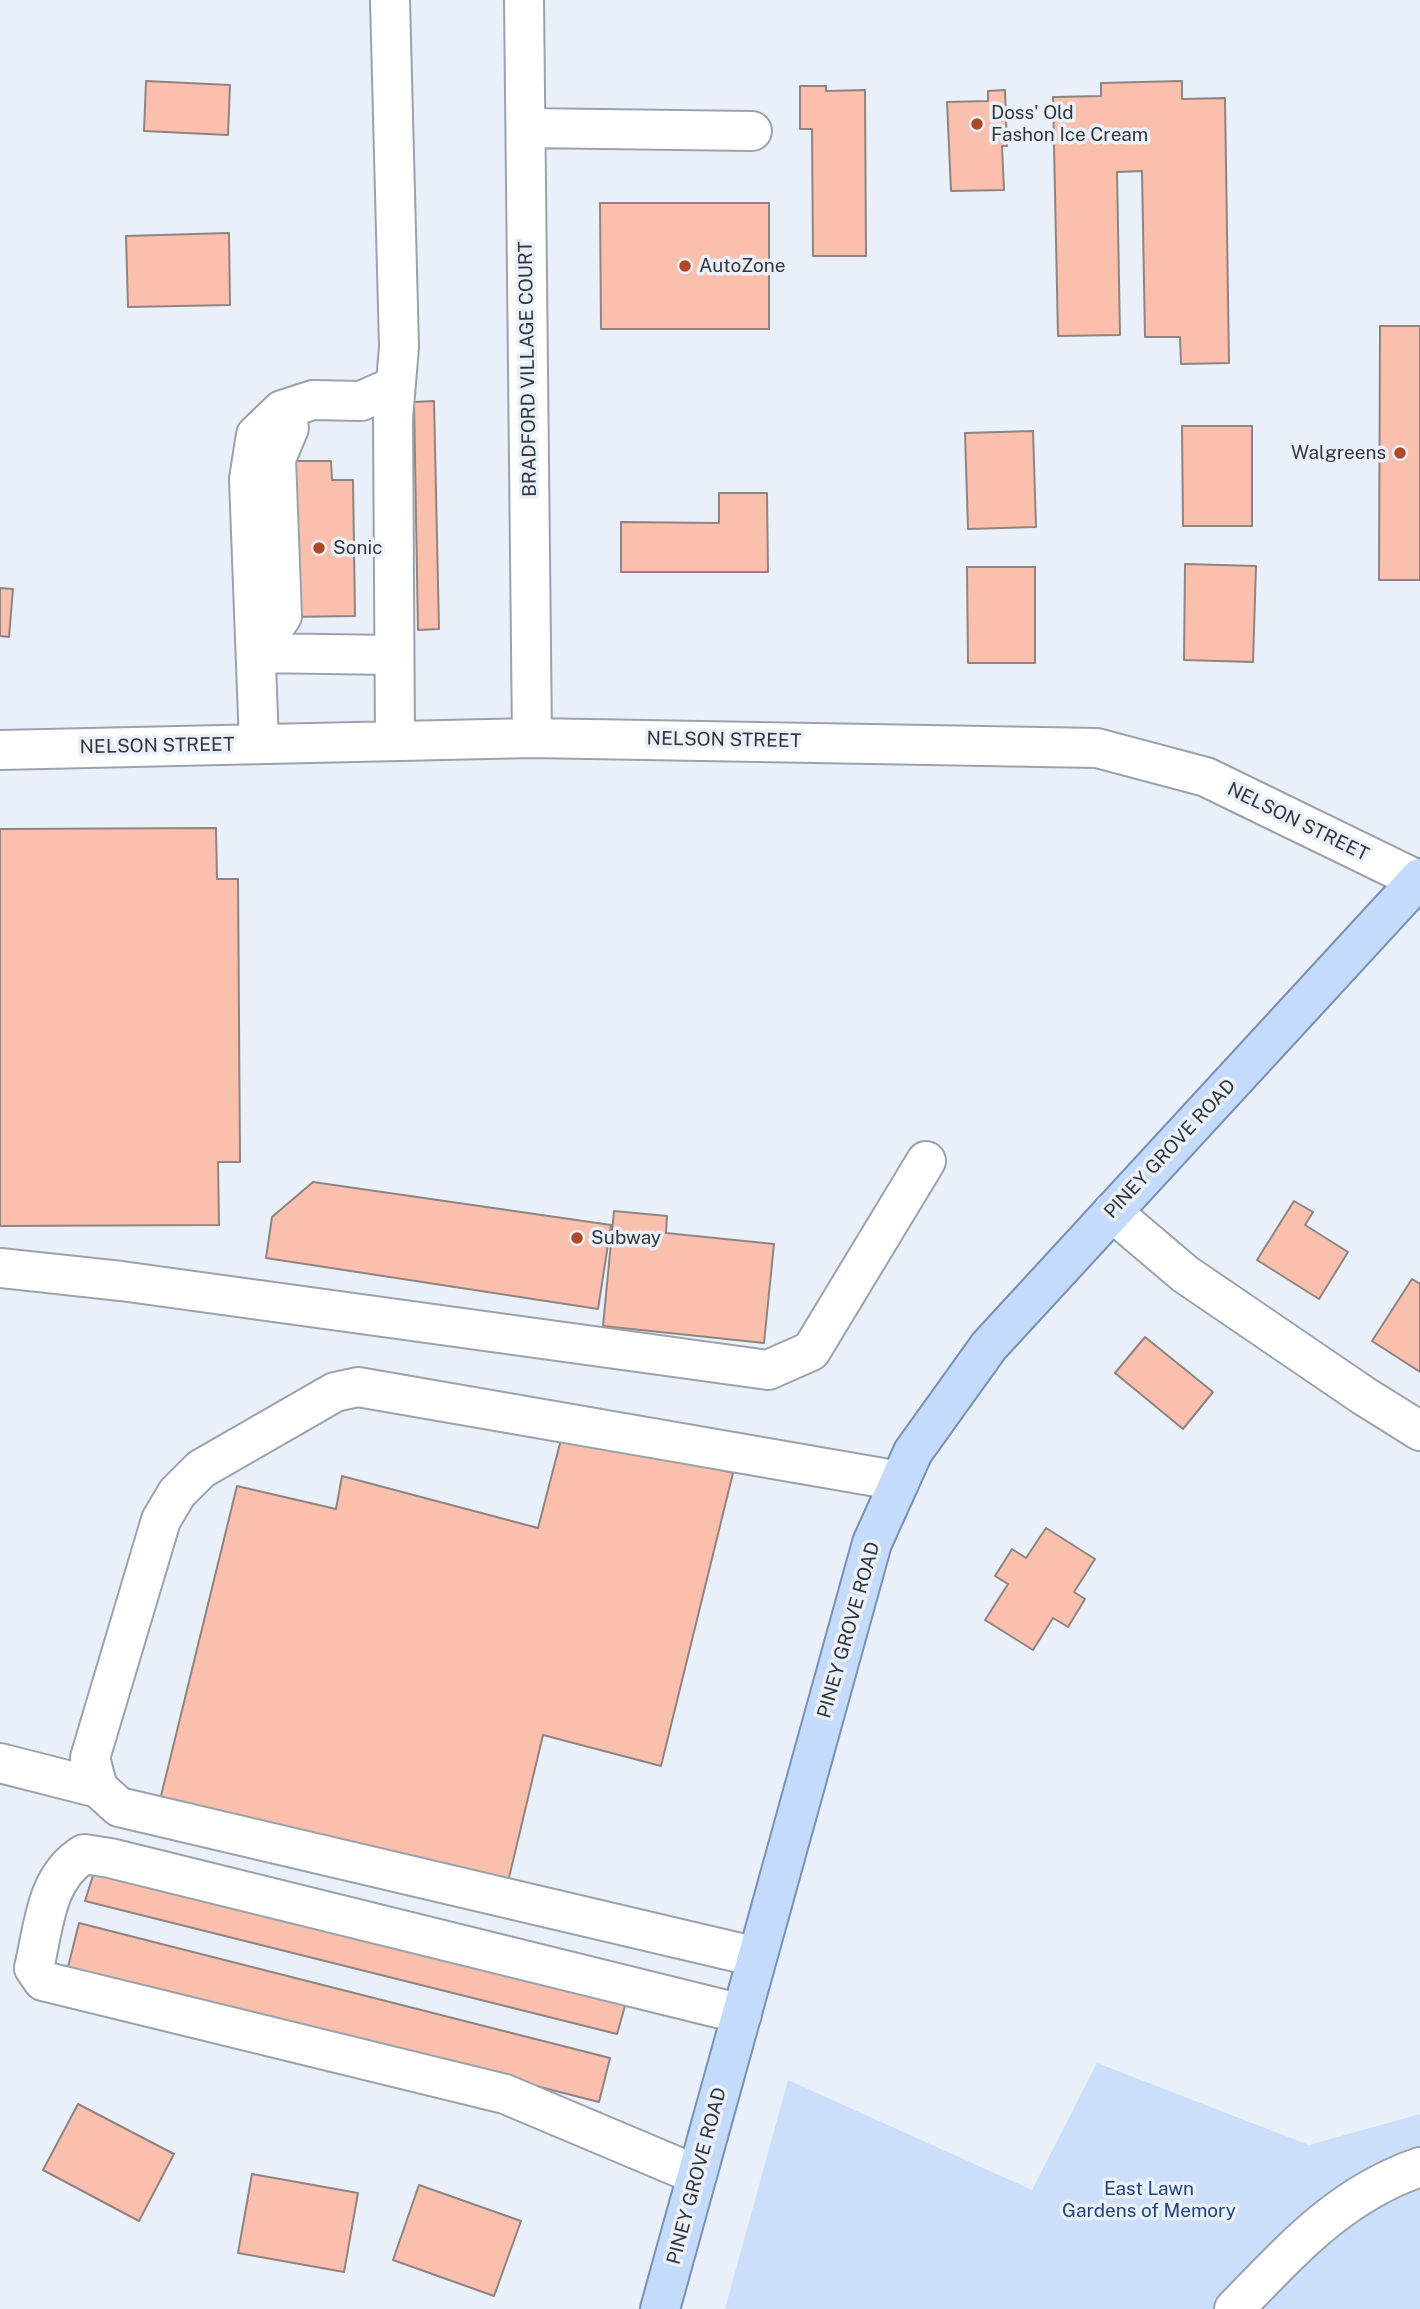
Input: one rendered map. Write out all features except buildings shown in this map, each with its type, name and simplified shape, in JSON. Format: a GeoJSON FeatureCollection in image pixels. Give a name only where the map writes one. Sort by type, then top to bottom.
{"type":"FeatureCollection","features":[{"type":"Feature","properties":{"kind":"main road","name":"PINEY GROVE ROAD"},"geometry":{"type":"LineString","coordinates":[[660,2309],[872,1544],[913,1452],[989,1346],[1419,879]]}},
{"type":"Feature","properties":{"kind":"street"},"geometry":{"type":"LineString","coordinates":[[390,0],[399,347],[395,386],[394,741]]}},
{"type":"Feature","properties":{"kind":"street","name":"BRADFORD VILLAGE COURT"},"geometry":{"type":"LineString","coordinates":[[524,0],[532,738]]}},
{"type":"Feature","properties":{"kind":"street"},"geometry":{"type":"LineString","coordinates":[[527,128],[752,131]]}},
{"type":"Feature","properties":{"kind":"street"},"geometry":{"type":"LineString","coordinates":[[259,744],[256,653],[282,616],[276,459],[283,437],[296,416],[313,400],[360,401],[395,386]]}},
{"type":"Feature","properties":{"kind":"street"},"geometry":{"type":"LineString","coordinates":[[256,653],[394,654]]}},
{"type":"Feature","properties":{"kind":"street","name":"NELSON STREET"},"geometry":{"type":"LineString","coordinates":[[0,750],[532,738],[1097,748],[1206,777],[1419,879]]}},
{"type":"Feature","properties":{"kind":"street"},"geometry":{"type":"LineString","coordinates":[[0,1268],[121,1281],[768,1370],[811,1350],[926,1161]]}},
{"type":"Feature","properties":{"kind":"street"},"geometry":{"type":"LineString","coordinates":[[1112,1212],[1185,1274],[1420,1431]]}},
{"type":"Feature","properties":{"kind":"street"},"geometry":{"type":"LineString","coordinates":[[98,1788],[90,1758],[161,1520],[177,1493],[201,1469],[335,1392],[358,1387],[900,1481]]}},
{"type":"Feature","properties":{"kind":"street"},"geometry":{"type":"LineString","coordinates":[[0,1763],[98,1788],[119,1807],[757,1957]]}},
{"type":"Feature","properties":{"kind":"street"},"geometry":{"type":"LineString","coordinates":[[697,2175],[505,2094],[43,1981],[34,1968],[53,1888],[70,1862],[84,1854],[110,1858],[741,2014]]}},
{"type":"Feature","properties":{"kind":"street"},"geometry":{"type":"LineString","coordinates":[[1234,2309],[1297,2244],[1360,2193],[1420,2167]]}},
{"type":"Feature","properties":{"kind":"green space","name":"East Lawn Gardens of Memory"},"geometry":{"type":"Polygon","coordinates":[[[1097,2063],[1309,2145],[1420,2114],[1420,2309],[725,2309],[788,2080],[1032,2190],[1097,2063]]]}},
{"type":"Feature","properties":{"kind":"place","name":"Doss' Old Fashon Ice Cream"},"geometry":{"type":"Point","coordinates":[977,124]}},
{"type":"Feature","properties":{"kind":"place","name":"AutoZone"},"geometry":{"type":"Point","coordinates":[685,266]}},
{"type":"Feature","properties":{"kind":"place","name":"Walgreens"},"geometry":{"type":"Point","coordinates":[1400,453]}},
{"type":"Feature","properties":{"kind":"place","name":"Sonic"},"geometry":{"type":"Point","coordinates":[319,548]}},
{"type":"Feature","properties":{"kind":"place","name":"Subway"},"geometry":{"type":"Point","coordinates":[577,1238]}}]}
